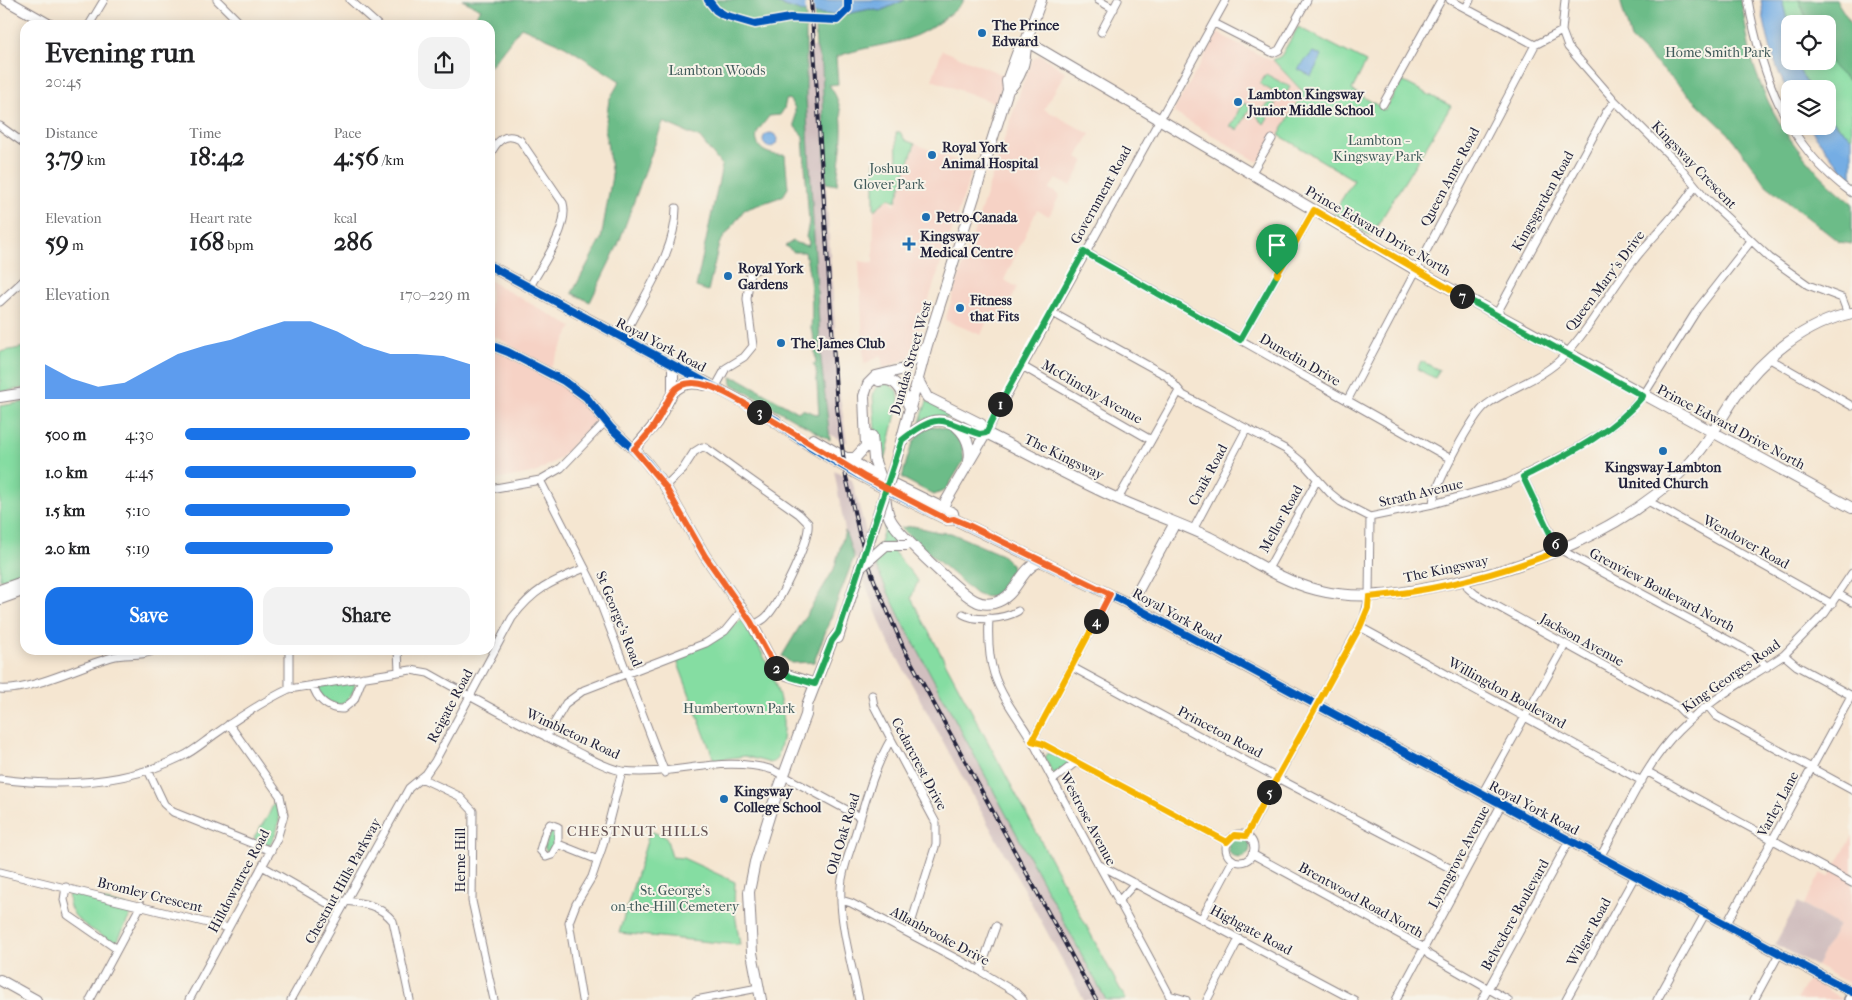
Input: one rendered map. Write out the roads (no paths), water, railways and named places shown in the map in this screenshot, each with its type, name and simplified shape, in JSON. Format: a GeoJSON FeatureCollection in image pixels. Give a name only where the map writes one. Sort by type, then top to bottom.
{"type":"FeatureCollection","features":[{"type":"Feature","properties":{"kind":"main road","name":"Dundas Street West"},"geometry":{"type":"LineString","coordinates":[[806,715],[812,707],[837,642],[838,633],[895,464],[911,410],[926,345],[1008,90],[1017,83],[1026,54],[1026,41],[1041,0]]}},
{"type":"Feature","properties":{"kind":"main road"},"geometry":{"type":"LineString","coordinates":[[10,1],[42,20]]}},
{"type":"Feature","properties":{"kind":"main road","name":"Prince Edward Drive North"},"geometry":{"type":"LineString","coordinates":[[1026,41],[1416,270],[1566,354],[1852,508]]}},
{"type":"Feature","properties":{"kind":"main road","name":"Royal York Road"},"geometry":{"type":"LineString","coordinates":[[495,269],[770,418],[791,426],[881,478],[953,513],[954,519]]}},
{"type":"Feature","properties":{"kind":"main road","name":"The Kingsway"},"geometry":{"type":"LineString","coordinates":[[986,433],[1118,499],[1193,530],[1241,553],[1283,578],[1317,590],[1369,597],[1465,580],[1514,568],[1561,550],[1648,501],[1686,467],[1713,433],[1746,383],[1770,359],[1801,333],[1826,321],[1850,313]]}},
{"type":"Feature","properties":{"kind":"main road"},"geometry":{"type":"LineString","coordinates":[[846,458],[855,458],[866,446],[864,396],[868,384],[876,376],[904,369],[926,345]]}},
{"type":"Feature","properties":{"kind":"main road"},"geometry":{"type":"LineString","coordinates":[[495,347],[574,386],[586,397],[665,486],[705,556],[743,609],[769,658],[778,670],[791,677],[815,684]]}},
{"type":"Feature","properties":{"kind":"main road"},"geometry":{"type":"LineString","coordinates":[[673,365],[673,392]]}},
{"type":"Feature","properties":{"kind":"main road"},"geometry":{"type":"LineString","coordinates":[[881,478],[874,459],[869,397],[871,388],[880,380],[893,381],[903,393],[911,410]]}},
{"type":"Feature","properties":{"kind":"main road"},"geometry":{"type":"LineString","coordinates":[[902,440],[930,421],[941,420],[980,434],[986,433],[981,424],[927,397],[918,380]]}},
{"type":"Feature","properties":{"kind":"main road"},"geometry":{"type":"LineString","coordinates":[[634,449],[657,422],[673,392],[684,384],[694,382],[715,388]]}},
{"type":"Feature","properties":{"kind":"main road"},"geometry":{"type":"LineString","coordinates":[[0,397],[20,394]]}},
{"type":"Feature","properties":{"kind":"main road","name":"Royal York Road"},"geometry":{"type":"LineString","coordinates":[[770,418],[788,432],[865,477],[948,520],[954,519],[1110,594],[1852,992]]}},
{"type":"Feature","properties":{"kind":"main road"},"geometry":{"type":"LineString","coordinates":[[952,423],[966,437],[970,456],[968,464]]}},
{"type":"Feature","properties":{"kind":"main road","name":"Government Road"},"geometry":{"type":"LineString","coordinates":[[942,508],[986,433]]}},
{"type":"Feature","properties":{"kind":"main road"},"geometry":{"type":"LineString","coordinates":[[884,496],[890,520],[908,543],[968,597],[980,603],[993,603],[1008,597],[1014,591],[1024,572],[1031,565],[1041,561]]}},
{"type":"Feature","properties":{"kind":"main road"},"geometry":{"type":"LineString","coordinates":[[1130,605],[1175,524]]}},
{"type":"Feature","properties":{"kind":"main road"},"geometry":{"type":"LineString","coordinates":[[860,568],[886,546],[908,543]]}},
{"type":"Feature","properties":{"kind":"main road"},"geometry":{"type":"LineString","coordinates":[[1016,549],[1022,559],[1024,572]]}},
{"type":"Feature","properties":{"kind":"main road"},"geometry":{"type":"LineString","coordinates":[[0,590],[20,583]]}},
{"type":"Feature","properties":{"kind":"main road"},"geometry":{"type":"LineString","coordinates":[[0,599],[20,592]]}},
{"type":"Feature","properties":{"kind":"main road","name":"Dundas Street West"},"geometry":{"type":"LineString","coordinates":[[761,1000],[752,953],[749,892],[755,862],[783,775],[806,715],[807,704],[832,641],[838,633]]}},
{"type":"Feature","properties":{"kind":"main road"},"geometry":{"type":"LineString","coordinates":[[0,980],[20,996],[36,1000]]}},
{"type":"Feature","properties":{"kind":"main road"},"geometry":{"type":"LineString","coordinates":[[1850,1000],[1852,996]]}},
{"type":"Feature","properties":{"kind":"street"},"geometry":{"type":"LineString","coordinates":[[92,20],[104,0]]}},
{"type":"Feature","properties":{"kind":"street"},"geometry":{"type":"LineString","coordinates":[[217,0],[237,20]]}},
{"type":"Feature","properties":{"kind":"street"},"geometry":{"type":"LineString","coordinates":[[350,0],[372,20]]}},
{"type":"Feature","properties":{"kind":"street"},"geometry":{"type":"LineString","coordinates":[[1098,0],[1114,8]]}},
{"type":"Feature","properties":{"kind":"street"},"geometry":{"type":"LineString","coordinates":[[1101,32],[1118,0]]}},
{"type":"Feature","properties":{"kind":"street","name":"Government Road"},"geometry":{"type":"LineString","coordinates":[[986,433],[1084,252],[1226,0]]}},
{"type":"Feature","properties":{"kind":"street"},"geometry":{"type":"LineString","coordinates":[[1214,22],[1273,54],[1279,50],[1306,0]]}},
{"type":"Feature","properties":{"kind":"street"},"geometry":{"type":"LineString","coordinates":[[1383,104],[1441,0]]}},
{"type":"Feature","properties":{"kind":"street"},"geometry":{"type":"LineString","coordinates":[[1450,0],[1535,45],[1562,31],[1565,0]]}},
{"type":"Feature","properties":{"kind":"street"},"geometry":{"type":"LineString","coordinates":[[1466,8],[1470,0]]}},
{"type":"Feature","properties":{"kind":"street"},"geometry":{"type":"LineString","coordinates":[[1748,0],[1766,76],[1791,131],[1833,177],[1852,193]]}},
{"type":"Feature","properties":{"kind":"street","name":"Kingsway Crescent"},"geometry":{"type":"LineString","coordinates":[[1562,31],[1574,56],[1615,101],[1676,162],[1704,196],[1751,241],[1808,285],[1842,298],[1850,313]]}},
{"type":"Feature","properties":{"kind":"street","name":"Queen Anne Road"},"geometry":{"type":"LineString","coordinates":[[1347,401],[1535,45]]}},
{"type":"Feature","properties":{"kind":"street","name":"Kingsgarden Road"},"geometry":{"type":"LineString","coordinates":[[1496,314],[1607,110],[1615,101]]}},
{"type":"Feature","properties":{"kind":"street"},"geometry":{"type":"LineString","coordinates":[[0,126],[20,140]]}},
{"type":"Feature","properties":{"kind":"street"},"geometry":{"type":"LineString","coordinates":[[495,146],[503,138],[512,136],[520,140],[563,203],[564,215],[562,226],[529,288]]}},
{"type":"Feature","properties":{"kind":"street"},"geometry":{"type":"LineString","coordinates":[[1252,174],[1272,140]]}},
{"type":"Feature","properties":{"kind":"street","name":"Queen Mary's Drive"},"geometry":{"type":"LineString","coordinates":[[1434,504],[1435,494],[1451,459],[1485,406],[1536,377],[1566,354],[1633,260],[1686,203],[1695,186]]}},
{"type":"Feature","properties":{"kind":"street","name":"Queen Mary's Drive"},"geometry":{"type":"LineString","coordinates":[[1686,203],[1704,196]]}},
{"type":"Feature","properties":{"kind":"street"},"geometry":{"type":"LineString","coordinates":[[622,338],[651,288],[676,224],[676,208]]}},
{"type":"Feature","properties":{"kind":"street"},"geometry":{"type":"LineString","coordinates":[[1240,340],[1314,210]]}},
{"type":"Feature","properties":{"kind":"street","name":"Strath Avenue"},"geometry":{"type":"LineString","coordinates":[[1051,312],[1167,376],[1179,391],[1296,457],[1341,502],[1370,517],[1434,504],[1523,477],[1574,450],[1604,431],[1626,414],[1643,396],[1697,310],[1751,241]]}},
{"type":"Feature","properties":{"kind":"street","name":"Dunedin Drive"},"geometry":{"type":"LineString","coordinates":[[1084,252],[1451,459]]}},
{"type":"Feature","properties":{"kind":"street"},"geometry":{"type":"LineString","coordinates":[[715,388],[726,368],[744,358],[753,346],[747,285],[750,272],[758,269]]}},
{"type":"Feature","properties":{"kind":"street"},"geometry":{"type":"LineString","coordinates":[[0,302],[20,284]]}},
{"type":"Feature","properties":{"kind":"street"},"geometry":{"type":"LineString","coordinates":[[1770,359],[1852,406]]}},
{"type":"Feature","properties":{"kind":"street","name":"McClinchy Avenue"},"geometry":{"type":"LineString","coordinates":[[1022,366],[1151,440]]}},
{"type":"Feature","properties":{"kind":"street"},"geometry":{"type":"LineString","coordinates":[[1118,499],[1179,391]]}},
{"type":"Feature","properties":{"kind":"street"},"geometry":{"type":"LineString","coordinates":[[495,488],[540,480],[561,468],[606,421]]}},
{"type":"Feature","properties":{"kind":"street","name":"Craik Road"},"geometry":{"type":"LineString","coordinates":[[1193,530],[1246,430]]}},
{"type":"Feature","properties":{"kind":"street"},"geometry":{"type":"LineString","coordinates":[[665,486],[683,469],[698,449],[706,448],[799,514],[808,523],[808,534],[800,556],[768,614],[753,625]]}},
{"type":"Feature","properties":{"kind":"street","name":"Grenview Boulevard North"},"geometry":{"type":"LineString","coordinates":[[1523,477],[1554,542],[1561,550],[1754,654],[1767,668]]}},
{"type":"Feature","properties":{"kind":"street","name":"St George's Road"},"geometry":{"type":"LineString","coordinates":[[540,480],[585,568],[665,772]]}},
{"type":"Feature","properties":{"kind":"street","name":"Mellor Road"},"geometry":{"type":"LineString","coordinates":[[1268,569],[1317,480]]}},
{"type":"Feature","properties":{"kind":"street","name":"Wendover Road"},"geometry":{"type":"LineString","coordinates":[[1648,501],[1832,604]]}},
{"type":"Feature","properties":{"kind":"street"},"geometry":{"type":"LineString","coordinates":[[1246,836],[1360,627],[1368,608],[1370,517]]}},
{"type":"Feature","properties":{"kind":"street","name":"Reigate Road"},"geometry":{"type":"LineString","coordinates":[[495,649],[512,618],[526,599],[536,590],[585,568]]}},
{"type":"Feature","properties":{"kind":"street","name":"King Georges Road"},"geometry":{"type":"LineString","coordinates":[[1600,857],[1642,781],[1672,737],[1690,719],[1784,655],[1809,632],[1832,604],[1852,572]]}},
{"type":"Feature","properties":{"kind":"street","name":"Jackson Avenue"},"geometry":{"type":"LineString","coordinates":[[1465,580],[1468,588],[1475,594],[1677,706],[1690,719]]}},
{"type":"Feature","properties":{"kind":"street"},"geometry":{"type":"LineString","coordinates":[[1110,594],[1032,741],[1043,744],[1227,842]]}},
{"type":"Feature","properties":{"kind":"street"},"geometry":{"type":"LineString","coordinates":[[1838,594],[1852,602]]}},
{"type":"Feature","properties":{"kind":"street"},"geometry":{"type":"LineString","coordinates":[[546,737],[566,703],[590,686],[706,643],[725,631],[743,609]]}},
{"type":"Feature","properties":{"kind":"street"},"geometry":{"type":"LineString","coordinates":[[963,614],[973,618],[989,618],[1009,616],[1018,611]]}},
{"type":"Feature","properties":{"kind":"street","name":"Westrose Avenue"},"geometry":{"type":"LineString","coordinates":[[989,618],[988,643],[994,673],[1170,998]]}},
{"type":"Feature","properties":{"kind":"street","name":"Willingdon Boulevard"},"geometry":{"type":"LineString","coordinates":[[1360,627],[1642,781]]}},
{"type":"Feature","properties":{"kind":"street"},"geometry":{"type":"LineString","coordinates":[[1482,794],[1565,645]]}},
{"type":"Feature","properties":{"kind":"street"},"geometry":{"type":"LineString","coordinates":[[0,689],[11,689],[33,683],[118,655]]}},
{"type":"Feature","properties":{"kind":"street"},"geometry":{"type":"LineString","coordinates":[[289,655],[289,689]]}},
{"type":"Feature","properties":{"kind":"street"},"geometry":{"type":"LineString","coordinates":[[398,655],[399,671]]}},
{"type":"Feature","properties":{"kind":"street","name":"Reigate Road"},"geometry":{"type":"LineString","coordinates":[[421,778],[435,761],[492,655]]}},
{"type":"Feature","properties":{"kind":"street"},"geometry":{"type":"LineString","coordinates":[[1784,655],[1797,666],[1851,696]]}},
{"type":"Feature","properties":{"kind":"street","name":"Princeton Road"},"geometry":{"type":"LineString","coordinates":[[1072,667],[1277,778],[1463,874]]}},
{"type":"Feature","properties":{"kind":"street","name":"Wimbleton Road"},"geometry":{"type":"LineString","coordinates":[[0,779],[30,783],[64,784],[148,770],[184,756],[229,724],[274,696],[289,689],[411,670],[428,673],[546,737],[622,770],[665,772],[728,763],[758,766],[783,775],[860,817]]}},
{"type":"Feature","properties":{"kind":"street"},"geometry":{"type":"LineString","coordinates":[[313,685],[316,694],[324,703],[334,708],[344,709],[354,700],[362,677]]}},
{"type":"Feature","properties":{"kind":"street","name":"Cedarcrest Drive"},"geometry":{"type":"LineString","coordinates":[[872,695],[874,706],[934,816],[937,831],[933,856],[908,933]]}},
{"type":"Feature","properties":{"kind":"street","name":"Varley Lane"},"geometry":{"type":"LineString","coordinates":[[1726,925],[1851,696]]}},
{"type":"Feature","properties":{"kind":"street"},"geometry":{"type":"LineString","coordinates":[[1708,706],[1716,716],[1852,790]]}},
{"type":"Feature","properties":{"kind":"street","name":"Hilldowntree Road"},"geometry":{"type":"LineString","coordinates":[[189,1000],[271,851],[283,822],[283,802],[277,790],[229,724]]}},
{"type":"Feature","properties":{"kind":"street","name":"Old Oak Road"},"geometry":{"type":"LineString","coordinates":[[860,1000],[842,900],[843,873],[882,754],[891,739]]}},
{"type":"Feature","properties":{"kind":"street"},"geometry":{"type":"LineString","coordinates":[[1052,780],[1076,762]]}},
{"type":"Feature","properties":{"kind":"street"},"geometry":{"type":"LineString","coordinates":[[148,770],[164,804],[173,812],[271,851]]}},
{"type":"Feature","properties":{"kind":"street"},"geometry":{"type":"LineString","coordinates":[[582,1000],[569,922],[598,860],[622,770]]}},
{"type":"Feature","properties":{"kind":"street"},"geometry":{"type":"LineString","coordinates":[[1648,772],[1852,883]]}},
{"type":"Feature","properties":{"kind":"street","name":"Chestnut Hills Parkway"},"geometry":{"type":"LineString","coordinates":[[291,1000],[409,788],[421,778]]}},
{"type":"Feature","properties":{"kind":"street","name":"Herne Hill"},"geometry":{"type":"LineString","coordinates":[[421,778],[459,796],[473,811],[472,901],[494,1000]]}},
{"type":"Feature","properties":{"kind":"street","name":"Lynngrove Avenue"},"geometry":{"type":"LineString","coordinates":[[1396,1000],[1501,805]]}},
{"type":"Feature","properties":{"kind":"street"},"geometry":{"type":"LineString","coordinates":[[1234,835],[1246,836],[1253,844],[1252,854],[1242,861],[1233,860],[1227,853],[1227,842],[1234,835]]}},
{"type":"Feature","properties":{"kind":"street","name":"Belvedere Boulevard"},"geometry":{"type":"LineString","coordinates":[[1482,1000],[1570,841]]}},
{"type":"Feature","properties":{"kind":"street"},"geometry":{"type":"LineString","coordinates":[[558,844],[598,860]]}},
{"type":"Feature","properties":{"kind":"street","name":"Brentwood Road North"},"geometry":{"type":"LineString","coordinates":[[1252,854],[1424,950],[1429,955],[1508,1000]]}},
{"type":"Feature","properties":{"kind":"street"},"geometry":{"type":"LineString","coordinates":[[1202,918],[1233,860]]}},
{"type":"Feature","properties":{"kind":"street","name":"Highgate Road"},"geometry":{"type":"LineString","coordinates":[[1097,864],[1354,1000]]}},
{"type":"Feature","properties":{"kind":"street"},"geometry":{"type":"LineString","coordinates":[[262,866],[340,910]]}},
{"type":"Feature","properties":{"kind":"street","name":"Bromley Crescent"},"geometry":{"type":"LineString","coordinates":[[0,872],[141,905],[228,928]]}},
{"type":"Feature","properties":{"kind":"street","name":"Wilgar Road"},"geometry":{"type":"LineString","coordinates":[[1566,1000],[1635,876]]}},
{"type":"Feature","properties":{"kind":"street"},"geometry":{"type":"LineString","coordinates":[[1118,902],[1135,883]]}},
{"type":"Feature","properties":{"kind":"street"},"geometry":{"type":"LineString","coordinates":[[66,887],[64,900],[68,915],[117,949]]}},
{"type":"Feature","properties":{"kind":"street","name":"Allanbrooke Drive"},"geometry":{"type":"LineString","coordinates":[[842,900],[980,971],[1008,988],[1023,1000]]}},
{"type":"Feature","properties":{"kind":"street"},"geometry":{"type":"LineString","coordinates":[[345,901],[372,905],[386,913],[393,921],[410,1000]]}},
{"type":"Feature","properties":{"kind":"street"},"geometry":{"type":"LineString","coordinates":[[90,1000],[141,905]]}},
{"type":"Feature","properties":{"kind":"street"},"geometry":{"type":"LineString","coordinates":[[1657,1000],[1705,914]]}},
{"type":"Feature","properties":{"kind":"street"},"geometry":{"type":"LineString","coordinates":[[980,971],[996,926]]}},
{"type":"Feature","properties":{"kind":"street"},"geometry":{"type":"LineString","coordinates":[[1207,1000],[1240,938]]}},
{"type":"Feature","properties":{"kind":"street"},"geometry":{"type":"LineString","coordinates":[[1754,1000],[1780,954]]}},
{"type":"Feature","properties":{"kind":"street"},"geometry":{"type":"LineString","coordinates":[[696,1000],[758,988]]}},
{"type":"Feature","properties":{"kind":"street"},"geometry":{"type":"LineString","coordinates":[[1170,998],[1186,1000]]}},
{"type":"Feature","properties":{"kind":"water"},"geometry":{"type":"Polygon","coordinates":[[[767,0],[905,0],[880,11],[870,9],[841,15],[806,13],[767,0]]]}},
{"type":"Feature","properties":{"kind":"water"},"geometry":{"type":"Polygon","coordinates":[[[1761,0],[1782,0],[1786,15],[1781,15],[1781,70],[1799,70],[1805,80],[1782,80],[1765,25],[1761,0]]]}},
{"type":"Feature","properties":{"kind":"water"},"geometry":{"type":"Polygon","coordinates":[[[1313,52],[1322,56],[1311,76],[1298,69],[1313,52]]]}},
{"type":"Feature","properties":{"kind":"water"},"geometry":{"type":"Polygon","coordinates":[[[1836,125],[1852,138],[1852,183],[1815,135],[1836,135],[1836,125]]]}},
{"type":"Feature","properties":{"kind":"water"},"geometry":{"type":"Polygon","coordinates":[[[767,133],[773,133],[777,140],[773,147],[767,147],[763,143],[763,137],[767,133]]]}},
{"type":"Feature","properties":{"kind":"railway"},"geometry":{"type":"LineString","coordinates":[[811,0],[837,407],[846,477],[860,537],[874,580],[904,649],[1096,1000]]}},
{"type":"Feature","properties":{"kind":"place","name":"The Prince Edward"},"geometry":{"type":"Point","coordinates":[982,33]}},
{"type":"Feature","properties":{"kind":"place","name":"Lambton Kingsway Junior Middle School"},"geometry":{"type":"Point","coordinates":[1238,102]}},
{"type":"Feature","properties":{"kind":"place","name":"Royal York Animal Hospital"},"geometry":{"type":"Point","coordinates":[932,155]}},
{"type":"Feature","properties":{"kind":"place","name":"Petro-Canada"},"geometry":{"type":"Point","coordinates":[926,217]}},
{"type":"Feature","properties":{"kind":"place","name":"Kingsway Medical Centre"},"geometry":{"type":"Point","coordinates":[909,244]}},
{"type":"Feature","properties":{"kind":"place","name":"Royal York Gardens"},"geometry":{"type":"Point","coordinates":[728,276]}},
{"type":"Feature","properties":{"kind":"place","name":"Fitness that Fits"},"geometry":{"type":"Point","coordinates":[960,308]}},
{"type":"Feature","properties":{"kind":"place","name":"The James Club"},"geometry":{"type":"Point","coordinates":[781,343]}},
{"type":"Feature","properties":{"kind":"place","name":"Kingsway-Lambton United Church"},"geometry":{"type":"Point","coordinates":[1663,451]}},
{"type":"Feature","properties":{"kind":"place","name":"Kingsway College School"},"geometry":{"type":"Point","coordinates":[724,799]}},
{"type":"Feature","properties":{"kind":"district","name":"CHESTNUT HILLS"},"geometry":{"type":"Point","coordinates":[638,831]}},
{"type":"Feature","properties":{"kind":"park label","name":"Home Smith Park"},"geometry":{"type":"Point","coordinates":[1718,52]}},
{"type":"Feature","properties":{"kind":"park label","name":"Lambton Woods"},"geometry":{"type":"Point","coordinates":[717,70]}},
{"type":"Feature","properties":{"kind":"park label","name":"Lambton - Kingsway Park"},"geometry":{"type":"Point","coordinates":[1378,148]}},
{"type":"Feature","properties":{"kind":"park label","name":"Joshua Glover Park"},"geometry":{"type":"Point","coordinates":[889,176]}},
{"type":"Feature","properties":{"kind":"park label","name":"Humbertown Park"},"geometry":{"type":"Point","coordinates":[739,708]}},
{"type":"Feature","properties":{"kind":"park label","name":"St. George’s on-the-Hill Cemetery"},"geometry":{"type":"Point","coordinates":[675,898]}}]}
